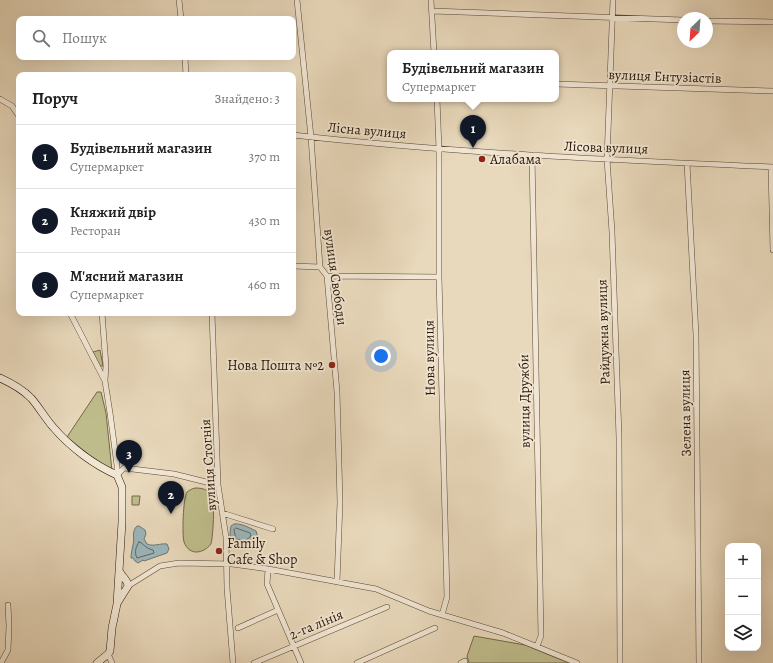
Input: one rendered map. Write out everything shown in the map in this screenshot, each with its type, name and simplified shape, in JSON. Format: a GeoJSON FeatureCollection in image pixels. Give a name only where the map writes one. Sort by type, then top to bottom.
{"type":"FeatureCollection","features":[{"type":"Feature","properties":{"kind":"street"},"geometry":{"type":"LineString","coordinates":[[179,0],[181,16]]}},
{"type":"Feature","properties":{"kind":"street","name":"вулиця Свободи"},"geometry":{"type":"LineString","coordinates":[[297,0],[311,137],[320,267],[327,276],[337,392],[340,502],[337,582]]}},
{"type":"Feature","properties":{"kind":"street"},"geometry":{"type":"LineString","coordinates":[[431,0],[434,50]]}},
{"type":"Feature","properties":{"kind":"street","name":"Райдужна вулиця"},"geometry":{"type":"LineString","coordinates":[[613,0],[607,159],[612,232],[619,437],[620,663]]}},
{"type":"Feature","properties":{"kind":"street"},"geometry":{"type":"LineString","coordinates":[[432,10],[677,20]]}},
{"type":"Feature","properties":{"kind":"street"},"geometry":{"type":"LineString","coordinates":[[713,20],[773,22]]}},
{"type":"Feature","properties":{"kind":"street"},"geometry":{"type":"LineString","coordinates":[[184,60],[186,72]]}},
{"type":"Feature","properties":{"kind":"street","name":"вулиця Ентузіастів"},"geometry":{"type":"LineString","coordinates":[[559,84],[773,92]]}},
{"type":"Feature","properties":{"kind":"street"},"geometry":{"type":"LineString","coordinates":[[0,98],[16,107]]}},
{"type":"Feature","properties":{"kind":"street","name":"Нова вулиця"},"geometry":{"type":"LineString","coordinates":[[437,102],[439,148],[439,277],[447,597],[442,615]]}},
{"type":"Feature","properties":{"kind":"street"},"geometry":{"type":"LineString","coordinates":[[12,106],[16,112]]}},
{"type":"Feature","properties":{"kind":"street","name":"Лісна вулиця"},"geometry":{"type":"LineString","coordinates":[[296,135],[439,148]]}},
{"type":"Feature","properties":{"kind":"street","name":"Лісова вулиця"},"geometry":{"type":"LineString","coordinates":[[439,148],[532,155],[772,167]]}},
{"type":"Feature","properties":{"kind":"street","name":"вулиця Дружби"},"geometry":{"type":"LineString","coordinates":[[532,155],[541,636],[537,646]]}},
{"type":"Feature","properties":{"kind":"street","name":"Зелена вулиця"},"geometry":{"type":"LineString","coordinates":[[687,163],[696,335],[699,663]]}},
{"type":"Feature","properties":{"kind":"street"},"geometry":{"type":"LineString","coordinates":[[772,167],[773,250]]}},
{"type":"Feature","properties":{"kind":"street"},"geometry":{"type":"LineString","coordinates":[[296,266],[320,267]]}},
{"type":"Feature","properties":{"kind":"street"},"geometry":{"type":"LineString","coordinates":[[327,276],[439,277]]}},
{"type":"Feature","properties":{"kind":"street"},"geometry":{"type":"LineString","coordinates":[[72,316],[105,381]]}},
{"type":"Feature","properties":{"kind":"street"},"geometry":{"type":"LineString","coordinates":[[97,663],[108,654],[112,644],[112,628],[123,583],[119,572],[122,487],[117,475],[105,381],[106,366],[102,316]]}},
{"type":"Feature","properties":{"kind":"street","name":"вулиця Стогнія"},"geometry":{"type":"LineString","coordinates":[[212,316],[218,485],[226,537],[233,663]]}},
{"type":"Feature","properties":{"kind":"street"},"geometry":{"type":"LineString","coordinates":[[0,378],[16,386],[31,398],[54,428],[64,438],[103,469],[117,475]]}},
{"type":"Feature","properties":{"kind":"street"},"geometry":{"type":"LineString","coordinates":[[117,475],[124,468],[174,474],[218,485]]}},
{"type":"Feature","properties":{"kind":"street"},"geometry":{"type":"LineString","coordinates":[[222,514],[274,529]]}},
{"type":"Feature","properties":{"kind":"street"},"geometry":{"type":"LineString","coordinates":[[123,583],[136,580],[160,566],[179,563],[227,563],[376,588],[429,611],[503,633],[577,663]]}},
{"type":"Feature","properties":{"kind":"street"},"geometry":{"type":"LineString","coordinates":[[268,569],[267,584],[301,663]]}},
{"type":"Feature","properties":{"kind":"street"},"geometry":{"type":"LineString","coordinates":[[1,663],[8,650],[8,605]]}},
{"type":"Feature","properties":{"kind":"street","name":"2-га лінія"},"geometry":{"type":"LineString","coordinates":[[254,663],[386,607]]}},
{"type":"Feature","properties":{"kind":"street"},"geometry":{"type":"LineString","coordinates":[[238,628],[278,610]]}},
{"type":"Feature","properties":{"kind":"street"},"geometry":{"type":"LineString","coordinates":[[357,663],[435,628]]}},
{"type":"Feature","properties":{"kind":"street"},"geometry":{"type":"LineString","coordinates":[[108,654],[112,663]]}},
{"type":"Feature","properties":{"kind":"shaded area"},"geometry":{"type":"Polygon","coordinates":[[[100,350],[103,366],[100,366],[93,352],[100,350]]]}},
{"type":"Feature","properties":{"kind":"shaded area"},"geometry":{"type":"Polygon","coordinates":[[[97,392],[101,392],[106,413],[112,471],[67,437],[97,392]]]}},
{"type":"Feature","properties":{"kind":"shaded area"},"geometry":{"type":"Polygon","coordinates":[[[195,488],[207,490],[212,496],[213,500],[213,527],[211,544],[204,550],[196,552],[189,550],[186,547],[183,532],[184,509],[187,492],[195,488]]]}},
{"type":"Feature","properties":{"kind":"shaded area"},"geometry":{"type":"Polygon","coordinates":[[[132,496],[140,496],[139,505],[132,505],[132,496]]]}},
{"type":"Feature","properties":{"kind":"shaded area"},"geometry":{"type":"Polygon","coordinates":[[[474,636],[525,645],[569,663],[469,663],[467,656],[474,636]]]}},
{"type":"Feature","properties":{"kind":"water"},"geometry":{"type":"Polygon","coordinates":[[[234,524],[242,525],[256,531],[258,537],[251,540],[249,545],[233,543],[230,532],[231,526],[234,524]]]}},
{"type":"Feature","properties":{"kind":"water"},"geometry":{"type":"Polygon","coordinates":[[[137,526],[145,530],[146,534],[144,539],[147,544],[167,544],[169,549],[167,553],[144,561],[143,560],[138,563],[131,558],[134,533],[137,526]]]}},
{"type":"Feature","properties":{"kind":"place","name":"Будівельний магазин"},"geometry":{"type":"Point","coordinates":[473,148]}},
{"type":"Feature","properties":{"kind":"place","name":"Алабама"},"geometry":{"type":"Point","coordinates":[482,159]}},
{"type":"Feature","properties":{"kind":"place","name":"Нова Пошта №2"},"geometry":{"type":"Point","coordinates":[332,365]}},
{"type":"Feature","properties":{"kind":"place","name":"М'ясний магазин"},"geometry":{"type":"Point","coordinates":[129,473]}},
{"type":"Feature","properties":{"kind":"place","name":"Княжий двір"},"geometry":{"type":"Point","coordinates":[171,514]}},
{"type":"Feature","properties":{"kind":"place","name":"Family Cafe & Shop"},"geometry":{"type":"Point","coordinates":[219,551]}}]}
